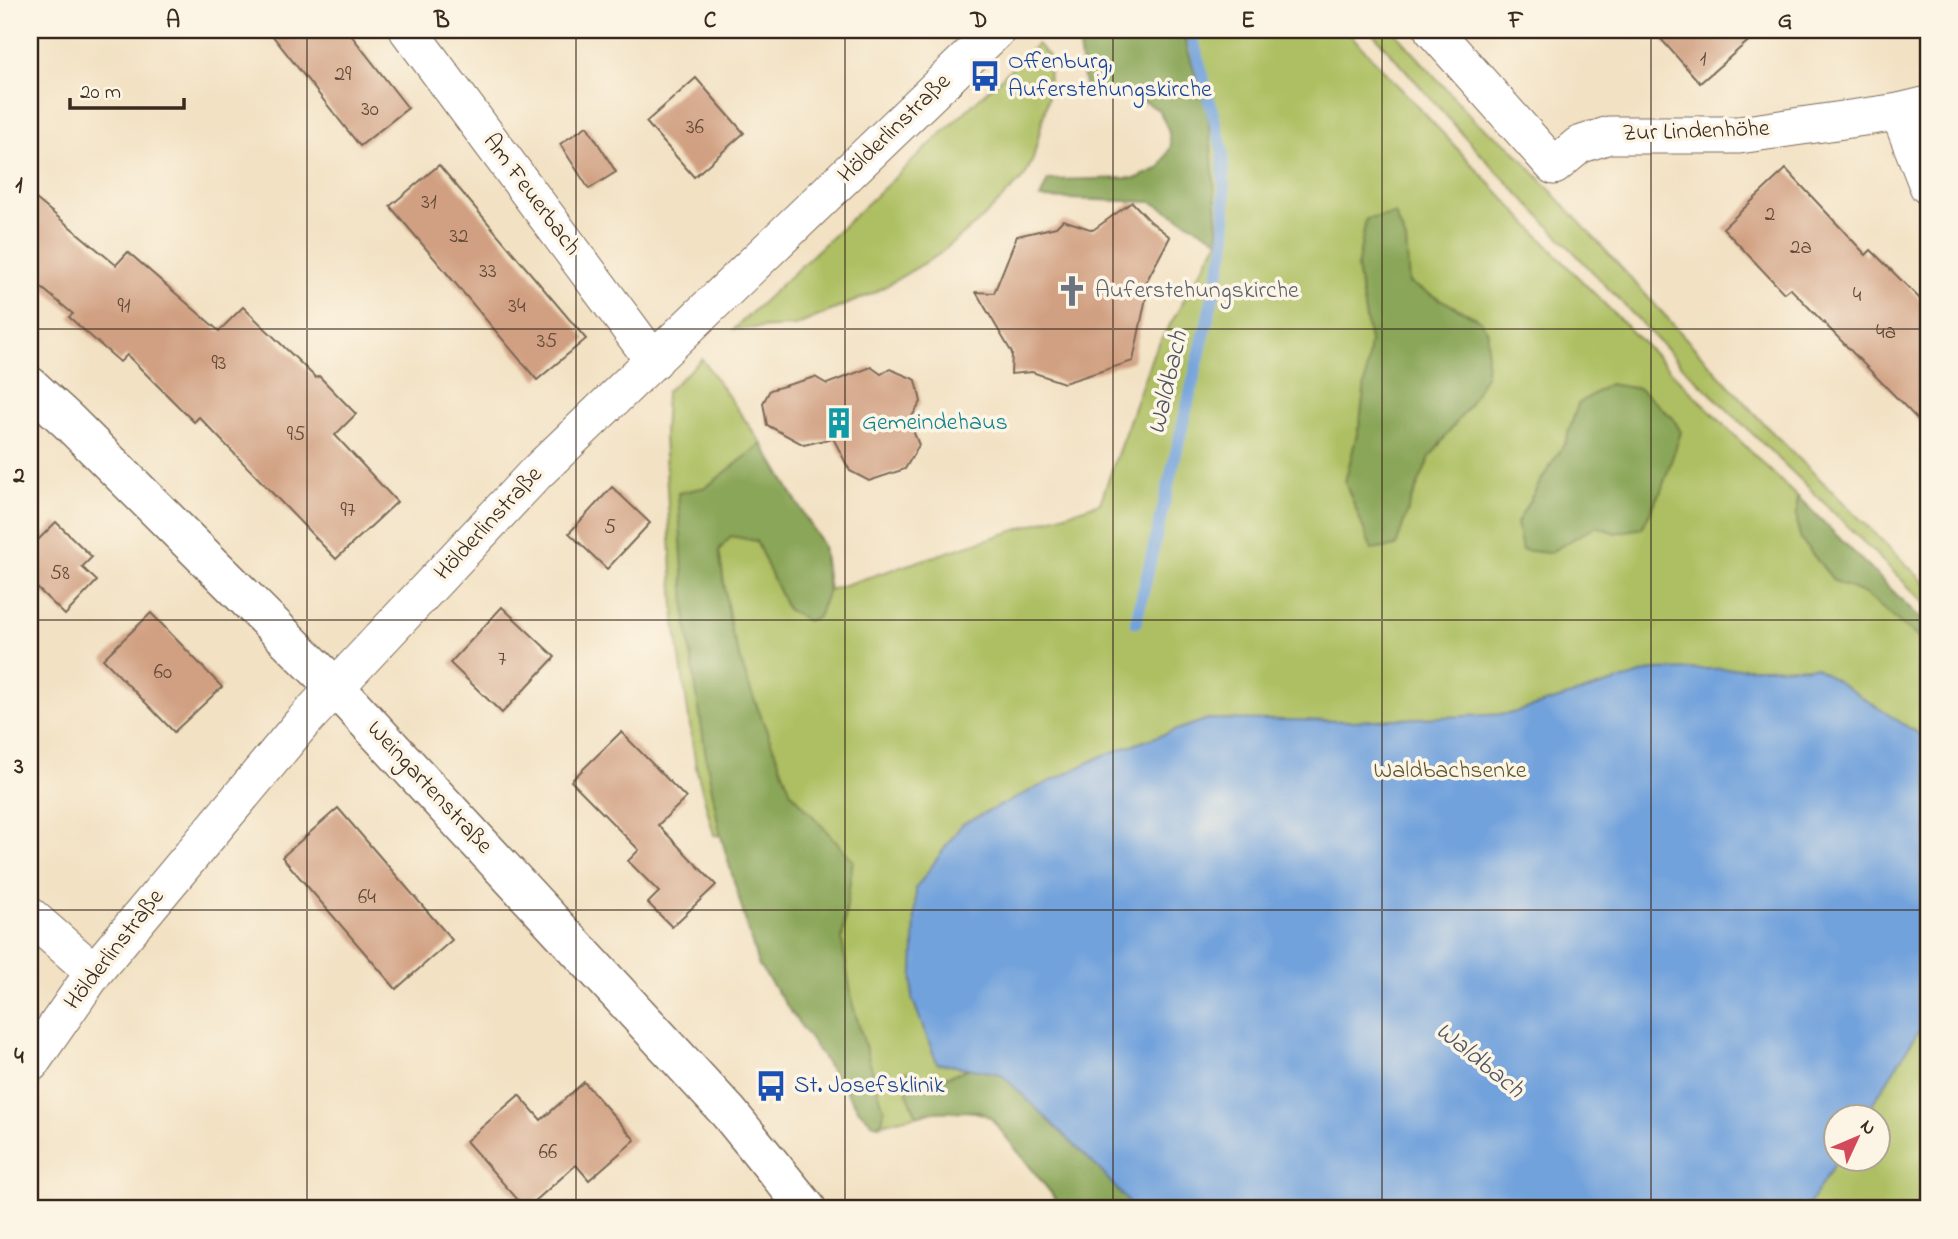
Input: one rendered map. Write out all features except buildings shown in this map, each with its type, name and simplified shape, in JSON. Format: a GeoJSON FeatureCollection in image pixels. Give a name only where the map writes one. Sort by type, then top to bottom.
{"type":"FeatureCollection","features":[{"type":"Feature","properties":{"kind":"street","name":"Am Feuerbach"},"geometry":{"type":"LineString","coordinates":[[408,30],[654,361]]}},
{"type":"Feature","properties":{"kind":"street","name":"Hölderlinstraße"},"geometry":{"type":"LineString","coordinates":[[30,1064],[94,972],[302,723],[535,474],[997,30]]}},
{"type":"Feature","properties":{"kind":"street","name":"Zur Lindenhöhe"},"geometry":{"type":"LineString","coordinates":[[1433,30],[1554,166],[1579,145],[1609,135],[1739,135],[1914,108]]}},
{"type":"Feature","properties":{"kind":"street"},"geometry":{"type":"LineString","coordinates":[[1914,108],[1928,186]]}},
{"type":"Feature","properties":{"kind":"street","name":"Weingartenstraße"},"geometry":{"type":"LineString","coordinates":[[30,386],[336,688],[729,1112],[807,1209]]}},
{"type":"Feature","properties":{"kind":"street"},"geometry":{"type":"LineString","coordinates":[[30,916],[94,972]]}},
{"type":"Feature","properties":{"kind":"green space"},"geometry":{"type":"Polygon","coordinates":[[[1076,30],[1181,30],[1208,112],[1219,240],[1152,202],[1040,198],[1048,180],[1137,178],[1160,168],[1171,146],[1168,129],[1159,110],[1128,93],[1086,90],[1076,30]]]}},
{"type":"Feature","properties":{"kind":"green space","name":"Waldbachsenke"},"geometry":{"type":"Polygon","coordinates":[[[1181,30],[1346,30],[1570,269],[1928,626],[1928,1209],[1064,1209],[991,1118],[979,1113],[950,1111],[878,1125],[872,1123],[737,837],[714,835],[696,767],[675,623],[664,437],[666,392],[702,359],[762,444],[823,546],[829,590],[1100,503],[1153,354],[1219,240],[1185,37],[1181,30]]]}},
{"type":"Feature","properties":{"kind":"green space"},"geometry":{"type":"Polygon","coordinates":[[[1370,30],[1393,30],[1475,121],[1510,146],[1766,426],[1928,586],[1928,606],[1684,368],[1474,147],[1370,30]]]}},
{"type":"Feature","properties":{"kind":"green space"},"geometry":{"type":"Polygon","coordinates":[[[1037,44],[1049,56],[1048,98],[1033,159],[1025,176],[983,218],[938,255],[874,293],[795,326],[734,329],[1037,44]]]}},
{"type":"Feature","properties":{"kind":"green space"},"geometry":{"type":"Polygon","coordinates":[[[1395,214],[1406,240],[1409,283],[1480,320],[1488,332],[1486,374],[1468,407],[1430,457],[1396,546],[1372,550],[1345,482],[1360,422],[1370,342],[1357,268],[1366,219],[1395,214]]]}},
{"type":"Feature","properties":{"kind":"green space"},"geometry":{"type":"Polygon","coordinates":[[[1609,384],[1640,389],[1673,418],[1681,432],[1661,491],[1642,528],[1615,533],[1596,526],[1549,553],[1522,550],[1517,523],[1565,443],[1578,404],[1609,384]]]}},
{"type":"Feature","properties":{"kind":"green space"},"geometry":{"type":"Polygon","coordinates":[[[762,444],[823,546],[828,591],[818,617],[807,621],[787,609],[756,541],[731,536],[719,550],[731,630],[749,686],[791,792],[853,860],[842,940],[853,1005],[884,1110],[883,1119],[878,1125],[872,1123],[859,1110],[758,964],[720,833],[707,763],[686,620],[678,493],[706,487],[762,444]]]}},
{"type":"Feature","properties":{"kind":"green space"},"geometry":{"type":"Polygon","coordinates":[[[1797,496],[1928,626],[1927,645],[1865,594],[1834,581],[1801,540],[1797,524],[1797,496]]]}},
{"type":"Feature","properties":{"kind":"green space"},"geometry":{"type":"Polygon","coordinates":[[[989,1061],[1155,1209],[1064,1209],[991,1118],[979,1111],[928,1112],[917,1116],[907,1093],[907,1071],[922,1086],[989,1061]]]}},
{"type":"Feature","properties":{"kind":"water"},"geometry":{"type":"Polygon","coordinates":[[[1815,667],[1928,740],[1928,1016],[1874,1102],[1822,1102],[1822,1172],[1830,1172],[1806,1209],[1134,1209],[1100,1170],[1001,1074],[937,1063],[912,998],[916,888],[962,824],[1104,755],[1208,719],[1352,721],[1509,714],[1654,670],[1815,667]]]}},
{"type":"Feature","properties":{"kind":"waterway","name":"Waldbach"},"geometry":{"type":"LineString","coordinates":[[1136,622],[1226,242],[1223,151],[1188,30]]}},
{"type":"Feature","properties":{"kind":"place","name":"Offenburg, Auferstehungskirche"},"geometry":{"type":"Point","coordinates":[985,76]}},
{"type":"Feature","properties":{"kind":"place","name":"Auferstehungskirche"},"geometry":{"type":"Point","coordinates":[1072,291]}},
{"type":"Feature","properties":{"kind":"place","name":"Gemeindehaus"},"geometry":{"type":"Point","coordinates":[839,423]}},
{"type":"Feature","properties":{"kind":"place","name":"St. Josefsklinik"},"geometry":{"type":"Point","coordinates":[771,1086]}}]}
